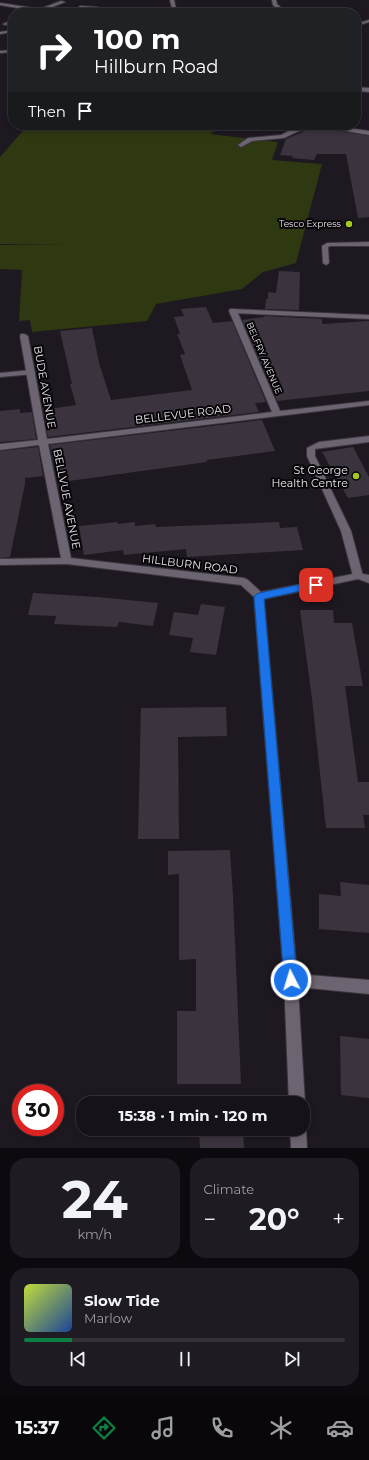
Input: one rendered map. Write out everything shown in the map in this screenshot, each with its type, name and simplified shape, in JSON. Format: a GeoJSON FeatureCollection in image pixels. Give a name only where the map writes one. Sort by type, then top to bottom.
{"type":"FeatureCollection","features":[{"type":"Feature","properties":{"kind":"street"},"geometry":{"type":"LineString","coordinates":[[274,0],[275,4],[279,8]]}},
{"type":"Feature","properties":{"kind":"street"},"geometry":{"type":"LineString","coordinates":[[46,8],[63,2]]}},
{"type":"Feature","properties":{"kind":"street"},"geometry":{"type":"LineString","coordinates":[[0,4],[27,8]]}},
{"type":"Feature","properties":{"kind":"street"},"geometry":{"type":"LineString","coordinates":[[80,7],[97,8]]}},
{"type":"Feature","properties":{"kind":"street"},"geometry":{"type":"LineString","coordinates":[[241,145],[246,141],[257,138],[280,138],[290,134],[295,130]]}},
{"type":"Feature","properties":{"kind":"street"},"geometry":{"type":"LineString","coordinates":[[339,130],[369,133]]}},
{"type":"Feature","properties":{"kind":"street"},"geometry":{"type":"LineString","coordinates":[[326,263],[325,246],[329,244],[369,244]]}},
{"type":"Feature","properties":{"kind":"street","name":"BELFRY AVENUE"},"geometry":{"type":"LineString","coordinates":[[277,414],[233,311],[346,318],[369,317]]}},
{"type":"Feature","properties":{"kind":"street","name":"BUDE AVENUE"},"geometry":{"type":"LineString","coordinates":[[24,336],[43,442]]}},
{"type":"Feature","properties":{"kind":"street"},"geometry":{"type":"LineString","coordinates":[[0,375],[30,372]]}},
{"type":"Feature","properties":{"kind":"street","name":"BELLEVUE ROAD"},"geometry":{"type":"LineString","coordinates":[[0,447],[369,403]]}},
{"type":"Feature","properties":{"kind":"street"},"geometry":{"type":"LineString","coordinates":[[358,576],[346,531],[311,456],[311,448],[319,445],[369,439]]}},
{"type":"Feature","properties":{"kind":"street","name":"BELLVUE AVENUE"},"geometry":{"type":"LineString","coordinates":[[43,442],[67,561]]}},
{"type":"Feature","properties":{"kind":"street","name":"HILLBURN ROAD"},"geometry":{"type":"LineString","coordinates":[[0,562],[67,561],[244,582],[259,596]]}},
{"type":"Feature","properties":{"kind":"street"},"geometry":{"type":"LineString","coordinates":[[297,1096],[291,980],[259,596],[358,576],[369,579]]}},
{"type":"Feature","properties":{"kind":"street"},"geometry":{"type":"LineString","coordinates":[[291,980],[369,987]]}},
{"type":"Feature","properties":{"kind":"street"},"geometry":{"type":"LineString","coordinates":[[298,1136],[299,1148]]}},
{"type":"Feature","properties":{"kind":"green space"},"geometry":{"type":"Polygon","coordinates":[[[24,130],[216,130],[210,134],[278,142],[272,160],[322,164],[296,263],[263,272],[242,289],[156,304],[147,321],[32,332],[30,320],[19,321],[22,270],[0,269],[0,245],[67,244],[0,244],[0,157],[24,130]]]}},
{"type":"Feature","properties":{"kind":"building"},"geometry":{"type":"Polygon","coordinates":[[[308,130],[331,130],[369,136],[369,217],[358,218],[346,154],[317,154],[314,160],[292,158],[293,156],[280,155],[286,139],[308,130]]]}},
{"type":"Feature","properties":{"kind":"building"},"geometry":{"type":"Polygon","coordinates":[[[279,271],[300,272],[299,310],[265,309],[266,299],[268,299],[268,292],[276,293],[279,271]]]}},
{"type":"Feature","properties":{"kind":"building"},"geometry":{"type":"Polygon","coordinates":[[[206,307],[213,323],[232,321],[266,402],[255,403],[259,412],[48,437],[43,410],[76,405],[70,384],[72,384],[60,331],[92,328],[99,363],[111,400],[192,390],[180,355],[185,354],[177,334],[180,334],[174,317],[184,316],[181,309],[206,307]]]}},
{"type":"Feature","properties":{"kind":"building"},"geometry":{"type":"Polygon","coordinates":[[[265,316],[322,319],[322,324],[369,321],[369,391],[277,401],[242,320],[265,316]]]}},
{"type":"Feature","properties":{"kind":"building"},"geometry":{"type":"Polygon","coordinates":[[[20,409],[20,413],[32,412],[36,439],[0,442],[0,411],[20,409]]]}},
{"type":"Feature","properties":{"kind":"building"},"geometry":{"type":"Polygon","coordinates":[[[262,420],[275,451],[69,481],[67,473],[56,474],[50,445],[262,420]]]}},
{"type":"Feature","properties":{"kind":"building"},"geometry":{"type":"Polygon","coordinates":[[[38,447],[43,476],[25,478],[10,557],[0,558],[0,451],[38,447]]]}},
{"type":"Feature","properties":{"kind":"building","name":"St George Health Centre"},"geometry":{"type":"Polygon","coordinates":[[[353,447],[369,477],[369,495],[348,498],[322,452],[353,447]]]}},
{"type":"Feature","properties":{"kind":"building"},"geometry":{"type":"Polygon","coordinates":[[[117,522],[118,524],[135,522],[135,526],[155,524],[156,527],[279,522],[280,528],[297,527],[303,550],[187,557],[186,549],[124,555],[123,550],[84,555],[79,526],[117,522]]]}},
{"type":"Feature","properties":{"kind":"building"},"geometry":{"type":"Polygon","coordinates":[[[33,593],[158,603],[153,626],[119,622],[117,627],[54,624],[56,616],[28,615],[33,593]]]}},
{"type":"Feature","properties":{"kind":"building"},"geometry":{"type":"Polygon","coordinates":[[[201,604],[225,607],[216,655],[190,652],[193,638],[169,635],[174,612],[198,615],[201,604]]]}},
{"type":"Feature","properties":{"kind":"building"},"geometry":{"type":"Polygon","coordinates":[[[300,610],[333,610],[334,623],[352,623],[363,686],[345,686],[358,782],[369,782],[369,815],[363,815],[365,828],[326,828],[312,699],[300,610]]]}},
{"type":"Feature","properties":{"kind":"building"},"geometry":{"type":"Polygon","coordinates":[[[226,707],[227,736],[178,737],[179,839],[138,839],[141,708],[226,707]]]}},
{"type":"Feature","properties":{"kind":"building"},"geometry":{"type":"Polygon","coordinates":[[[230,850],[241,1084],[177,1084],[177,1011],[196,1011],[196,959],[179,960],[179,874],[168,875],[168,851],[230,850]]]}},
{"type":"Feature","properties":{"kind":"building"},"geometry":{"type":"Polygon","coordinates":[[[340,882],[369,885],[369,933],[319,929],[319,894],[341,896],[340,882]]]}},
{"type":"Feature","properties":{"kind":"building"},"geometry":{"type":"Polygon","coordinates":[[[340,1036],[369,1039],[369,1098],[341,1095],[340,1036]]]}},
{"type":"Feature","properties":{"kind":"building"},"geometry":{"type":"Polygon","coordinates":[[[199,1136],[243,1136],[244,1148],[200,1148],[199,1136]]]}},
{"type":"Feature","properties":{"kind":"place","name":"Tesco Express"},"geometry":{"type":"Point","coordinates":[349,224]}},
{"type":"Feature","properties":{"kind":"place","name":"St George Health Centre"},"geometry":{"type":"Point","coordinates":[356,476]}},
{"type":"Feature","properties":{"kind":"route"},"geometry":{"type":"LineString","coordinates":[[291,980],[259,596],[316,585]]}}]}
